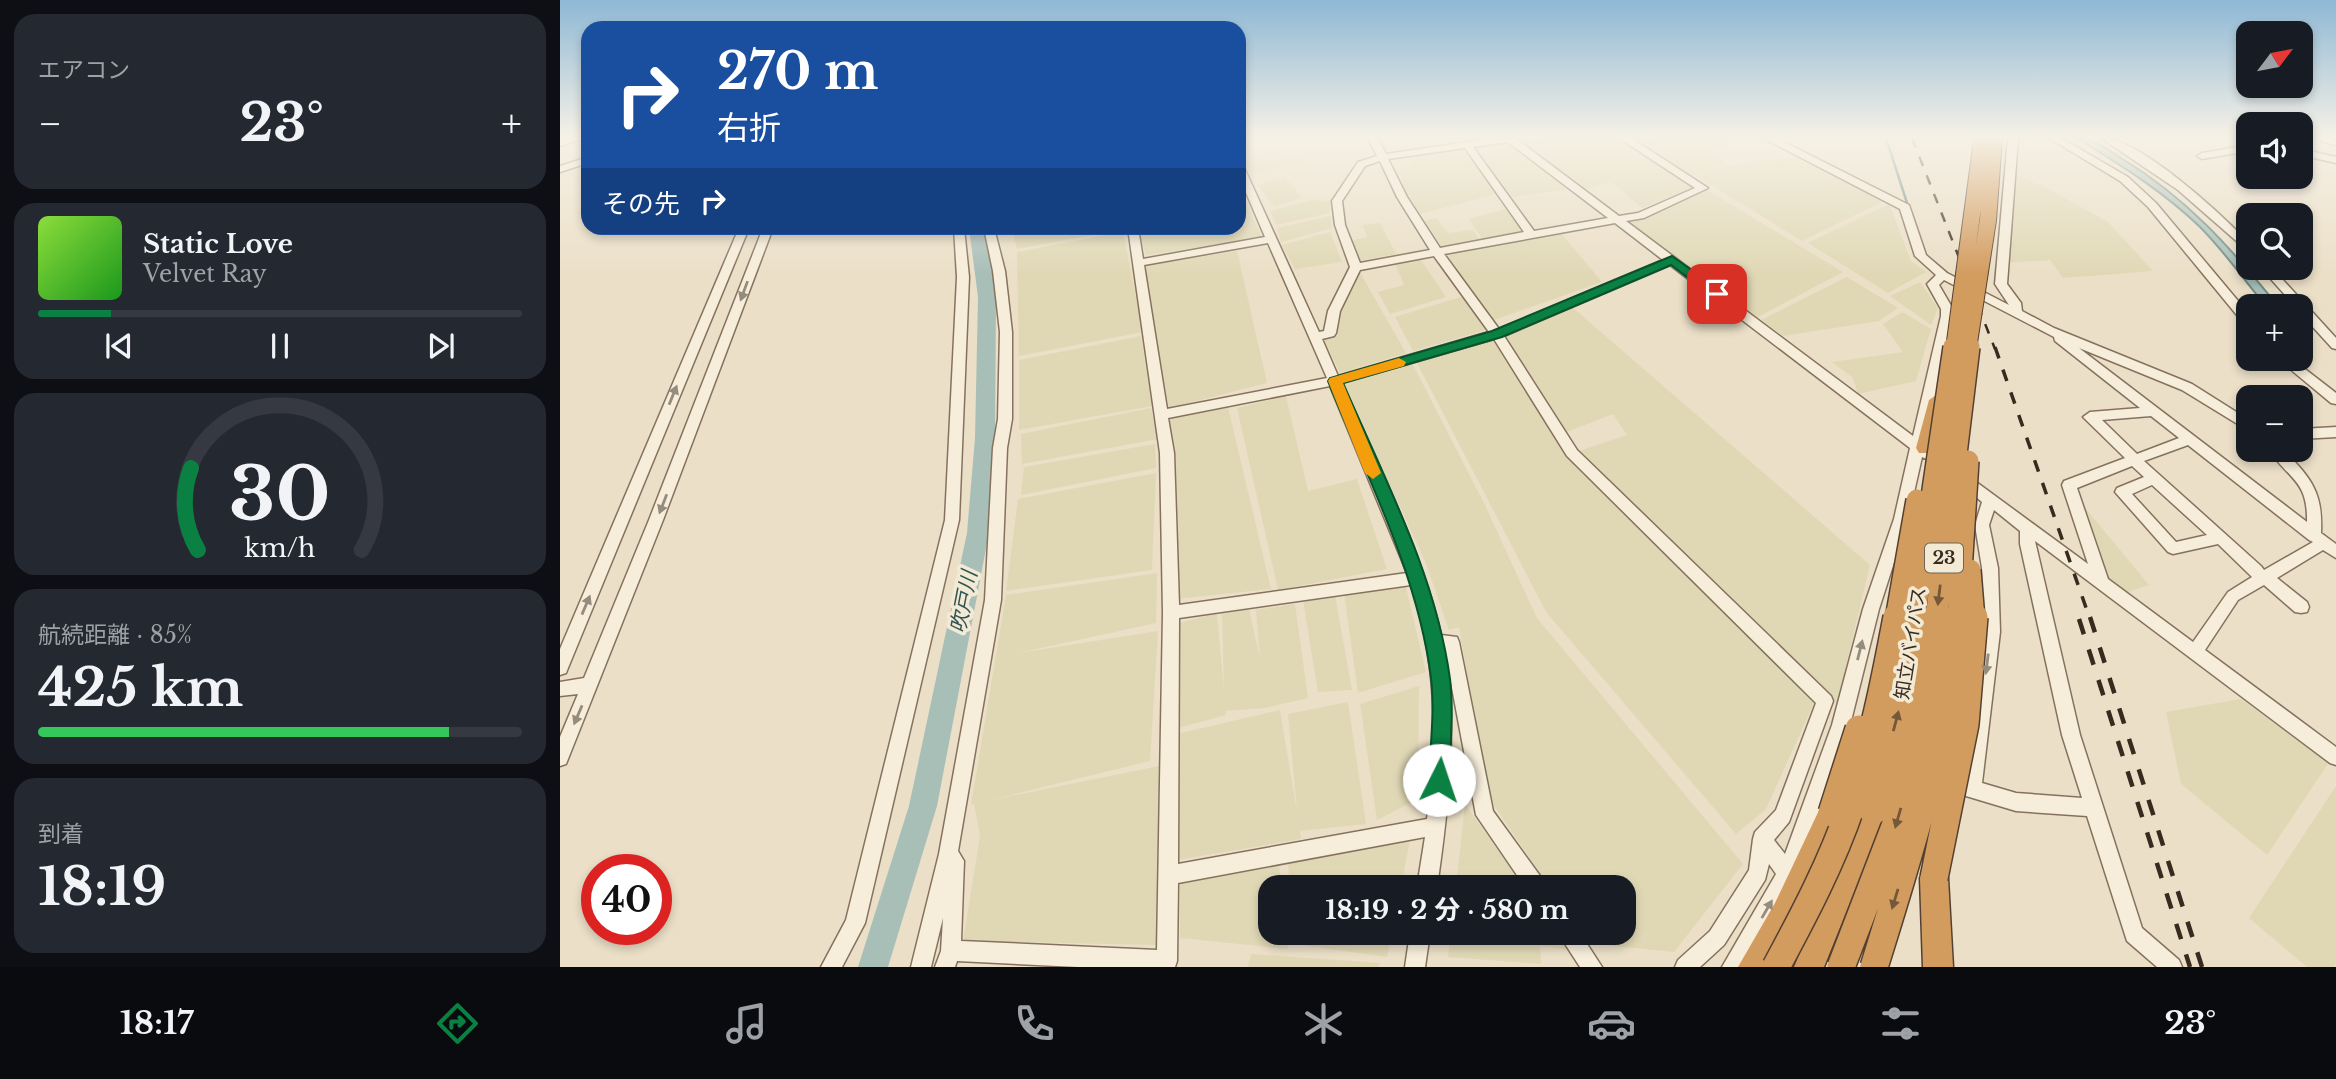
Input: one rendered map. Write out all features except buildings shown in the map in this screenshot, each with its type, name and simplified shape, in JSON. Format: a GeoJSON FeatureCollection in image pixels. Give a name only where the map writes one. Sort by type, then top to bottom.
{"type":"FeatureCollection","features":[{"type":"Feature","properties":{"kind":"highway","name":"知立バイパス"},"geometry":{"type":"LineString","coordinates":[[1841,967],[1899,816],[1927,691],[1978,183]]}},
{"type":"Feature","properties":{"kind":"highway","name":"知立バイパス"},"geometry":{"type":"LineString","coordinates":[[1809,967],[1873,811],[1903,696],[1962,342],[1988,220],[1991,183]]}},
{"type":"Feature","properties":{"kind":"highway"},"geometry":{"type":"LineString","coordinates":[[1874,967],[1930,781],[1949,679],[1965,544],[1962,342]]}},
{"type":"Feature","properties":{"kind":"highway"},"geometry":{"type":"LineString","coordinates":[[1776,967],[1818,890],[1859,784],[1889,662],[1926,449],[1962,342]]}},
{"type":"Feature","properties":{"kind":"highway"},"geometry":{"type":"LineString","coordinates":[[1938,967],[1934,877],[1965,717],[1971,658],[1973,586],[1965,544]]}},
{"type":"Feature","properties":{"kind":"highway"},"geometry":{"type":"LineString","coordinates":[[1753,967],[1785,913],[1832,813],[1860,726],[1885,615],[1908,556]]}},
{"type":"Feature","properties":{"kind":"street"},"geometry":{"type":"LineString","coordinates":[[1247,183],[1335,381],[1416,578],[1434,642],[1441,681],[1442,734],[1436,826],[1429,875]]}},
{"type":"Feature","properties":{"kind":"street"},"geometry":{"type":"LineString","coordinates":[[1314,337],[1330,333],[1334,311],[1356,267],[1340,225],[1338,201],[1349,183]]}},
{"type":"Feature","properties":{"kind":"street"},"geometry":{"type":"LineString","coordinates":[[1396,183],[1437,251],[1497,334],[1572,453],[1825,701],[1783,816],[1762,839],[1758,873],[1717,938],[1685,967]]}},
{"type":"Feature","properties":{"kind":"street"},"geometry":{"type":"LineString","coordinates":[[1494,183],[1531,234]]}},
{"type":"Feature","properties":{"kind":"street"},"geometry":{"type":"LineString","coordinates":[[1568,183],[2336,757]]}},
{"type":"Feature","properties":{"kind":"street"},"geometry":{"type":"LineString","coordinates":[[1356,267],[1531,234],[1619,221],[1703,188],[1695,183]]}},
{"type":"Feature","properties":{"kind":"street"},"geometry":{"type":"LineString","coordinates":[[1858,183],[1905,207],[1922,256],[1943,275],[2050,331],[2187,387],[2236,418]]}},
{"type":"Feature","properties":{"kind":"street"},"geometry":{"type":"LineString","coordinates":[[2009,183],[2001,284],[2015,303],[2016,314]]}},
{"type":"Feature","properties":{"kind":"street"},"geometry":{"type":"LineString","coordinates":[[2129,183],[2152,205],[2236,306]]}},
{"type":"Feature","properties":{"kind":"street"},"geometry":{"type":"LineString","coordinates":[[2174,183],[2217,215],[2236,236]]}},
{"type":"Feature","properties":{"kind":"street"},"geometry":{"type":"LineString","coordinates":[[560,668],[741,235]]}},
{"type":"Feature","properties":{"kind":"street"},"geometry":{"type":"LineString","coordinates":[[560,758],[765,235]]}},
{"type":"Feature","properties":{"kind":"street"},"geometry":{"type":"LineString","coordinates":[[831,967],[855,923],[952,520],[963,277],[960,235]]}},
{"type":"Feature","properties":{"kind":"street"},"geometry":{"type":"LineString","coordinates":[[921,967],[948,854],[993,600],[1000,448],[1005,419],[1006,332],[999,271],[991,235]]}},
{"type":"Feature","properties":{"kind":"street"},"geometry":{"type":"LineString","coordinates":[[948,854],[955,861],[948,959],[1167,961],[1171,613],[1167,453],[1134,235]]}},
{"type":"Feature","properties":{"kind":"street"},"geometry":{"type":"LineString","coordinates":[[1138,262],[1272,239]]}},
{"type":"Feature","properties":{"kind":"street"},"geometry":{"type":"LineString","coordinates":[[1162,415],[1335,381],[1497,334],[1672,260]]}},
{"type":"Feature","properties":{"kind":"street"},"geometry":{"type":"LineString","coordinates":[[1731,967],[1787,873],[1841,725],[1871,609],[1901,519],[1918,444],[1947,316],[1947,309],[1933,284],[1943,275]]}},
{"type":"Feature","properties":{"kind":"street"},"geometry":{"type":"LineString","coordinates":[[2277,280],[2289,294]]}},
{"type":"Feature","properties":{"kind":"street"},"geometry":{"type":"LineString","coordinates":[[2313,320],[2336,345]]}},
{"type":"Feature","properties":{"kind":"street"},"geometry":{"type":"LineString","coordinates":[[2050,331],[2324,544]]}},
{"type":"Feature","properties":{"kind":"street"},"geometry":{"type":"LineString","coordinates":[[690,355],[722,350]]}},
{"type":"Feature","properties":{"kind":"street"},"geometry":{"type":"LineString","coordinates":[[2299,371],[2336,400]]}},
{"type":"Feature","properties":{"kind":"street"},"geometry":{"type":"LineString","coordinates":[[2153,411],[2090,417],[2263,578],[2301,607]]}},
{"type":"Feature","properties":{"kind":"street"},"geometry":{"type":"LineString","coordinates":[[2313,433],[2335,432]]}},
{"type":"Feature","properties":{"kind":"street"},"geometry":{"type":"LineString","coordinates":[[2101,581],[2069,485],[2189,439]]}},
{"type":"Feature","properties":{"kind":"street"},"geometry":{"type":"LineString","coordinates":[[2287,462],[2313,489],[2324,544]]}},
{"type":"Feature","properties":{"kind":"street"},"geometry":{"type":"LineString","coordinates":[[2154,478],[2122,492],[2174,548],[2220,538]]}},
{"type":"Feature","properties":{"kind":"street"},"geometry":{"type":"LineString","coordinates":[[1972,790],[1992,632],[1990,568],[1982,525],[1990,499]]}},
{"type":"Feature","properties":{"kind":"street"},"geometry":{"type":"LineString","coordinates":[[2028,527],[2026,544],[2071,736],[2091,807],[2134,934],[2172,967]]}},
{"type":"Feature","properties":{"kind":"street"},"geometry":{"type":"LineString","coordinates":[[2195,652],[2233,596],[2324,544]]}},
{"type":"Feature","properties":{"kind":"street"},"geometry":{"type":"LineString","coordinates":[[1171,613],[1416,578]]}},
{"type":"Feature","properties":{"kind":"street"},"geometry":{"type":"LineString","coordinates":[[1434,642],[1451,642],[1485,815],[1528,875]]}},
{"type":"Feature","properties":{"kind":"street"},"geometry":{"type":"LineString","coordinates":[[560,689],[591,684]]}},
{"type":"Feature","properties":{"kind":"street"},"geometry":{"type":"LineString","coordinates":[[1841,725],[1972,790],[2016,802],[2091,807]]}},
{"type":"Feature","properties":{"kind":"street"},"geometry":{"type":"LineString","coordinates":[[1167,875],[1436,826]]}},
{"type":"Feature","properties":{"kind":"street"},"geometry":{"type":"LineString","coordinates":[[1762,839],[1787,873]]}},
{"type":"Feature","properties":{"kind":"street"},"geometry":{"type":"LineString","coordinates":[[1415,967],[1418,945]]}},
{"type":"Feature","properties":{"kind":"street"},"geometry":{"type":"LineString","coordinates":[[1576,945],[1592,967]]}},
{"type":"Feature","properties":{"kind":"shaded area"},"geometry":{"type":"Polygon","coordinates":[[[1290,183],[1302,198],[1274,207],[1258,185],[1290,183]]]}},
{"type":"Feature","properties":{"kind":"shaded area"},"geometry":{"type":"Polygon","coordinates":[[[1403,183],[1489,183],[1496,194],[1420,214],[1403,183]]]}},
{"type":"Feature","properties":{"kind":"shaded area"},"geometry":{"type":"Polygon","coordinates":[[[1501,183],[1563,183],[1571,189],[1511,197],[1501,183]]]}},
{"type":"Feature","properties":{"kind":"shaded area"},"geometry":{"type":"Polygon","coordinates":[[[1575,183],[1605,183],[1584,190],[1575,183]]]}},
{"type":"Feature","properties":{"kind":"shaded area"},"geometry":{"type":"Polygon","coordinates":[[[1613,183],[1689,183],[1695,187],[1642,208],[1613,183]]]}},
{"type":"Feature","properties":{"kind":"shaded area"},"geometry":{"type":"Polygon","coordinates":[[[1709,183],[1847,183],[1884,201],[1802,241],[1709,183]]]}},
{"type":"Feature","properties":{"kind":"shaded area"},"geometry":{"type":"Polygon","coordinates":[[[2011,183],[2036,183],[2108,222],[2153,271],[2063,278],[2050,260],[2002,263],[2011,183]]]}},
{"type":"Feature","properties":{"kind":"shaded area"},"geometry":{"type":"Polygon","coordinates":[[[1707,190],[1843,272],[1756,318],[1628,222],[1707,190]]]}},
{"type":"Feature","properties":{"kind":"shaded area"},"geometry":{"type":"Polygon","coordinates":[[[1311,200],[1330,201],[1330,213],[1276,225],[1270,211],[1311,200]]]}},
{"type":"Feature","properties":{"kind":"shaded area"},"geometry":{"type":"Polygon","coordinates":[[[1246,202],[1262,238],[1146,255],[1139,235],[1246,235],[1246,202]]]}},
{"type":"Feature","properties":{"kind":"shaded area"},"geometry":{"type":"Polygon","coordinates":[[[1889,204],[1911,261],[1926,272],[1888,293],[1808,243],[1889,204]]]}},
{"type":"Feature","properties":{"kind":"shaded area"},"geometry":{"type":"Polygon","coordinates":[[[1505,209],[1524,231],[1483,240],[1469,219],[1505,209]]]}},
{"type":"Feature","properties":{"kind":"shaded area"},"geometry":{"type":"Polygon","coordinates":[[[1331,216],[1332,228],[1281,242],[1277,228],[1331,216]]]}},
{"type":"Feature","properties":{"kind":"shaded area"},"geometry":{"type":"Polygon","coordinates":[[[1436,218],[1448,233],[1473,230],[1479,239],[1442,247],[1424,221],[1436,218]]]}},
{"type":"Feature","properties":{"kind":"shaded area"},"geometry":{"type":"Polygon","coordinates":[[[1380,223],[1396,254],[1357,261],[1350,241],[1367,237],[1363,225],[1380,223]]]}},
{"type":"Feature","properties":{"kind":"shaded area"},"geometry":{"type":"Polygon","coordinates":[[[1330,232],[1342,262],[1295,269],[1282,245],[1330,232]]]}},
{"type":"Feature","properties":{"kind":"shaded area"},"geometry":{"type":"Polygon","coordinates":[[[1560,232],[1602,282],[1494,320],[1444,255],[1560,232]]]}},
{"type":"Feature","properties":{"kind":"shaded area"},"geometry":{"type":"Polygon","coordinates":[[[1014,235],[1093,235],[1017,249],[1014,235]]]}},
{"type":"Feature","properties":{"kind":"shaded area"},"geometry":{"type":"Polygon","coordinates":[[[1107,235],[1124,235],[1143,332],[1019,356],[1017,252],[1107,235]]]}},
{"type":"Feature","properties":{"kind":"shaded area"},"geometry":{"type":"Polygon","coordinates":[[[1237,251],[1267,383],[1169,408],[1142,266],[1237,251]]]}},
{"type":"Feature","properties":{"kind":"shaded area"},"geometry":{"type":"Polygon","coordinates":[[[1419,257],[1446,297],[1390,314],[1378,292],[1404,285],[1395,263],[1419,257]]]}},
{"type":"Feature","properties":{"kind":"shaded area"},"geometry":{"type":"Polygon","coordinates":[[[1358,269],[1406,353],[1340,373],[1323,338],[1358,269]]]}},
{"type":"Feature","properties":{"kind":"shaded area"},"geometry":{"type":"Polygon","coordinates":[[[1847,277],[1898,308],[1879,321],[1783,336],[1761,320],[1847,277]]]}},
{"type":"Feature","properties":{"kind":"shaded area"},"geometry":{"type":"Polygon","coordinates":[[[1920,282],[1938,308],[1931,325],[1890,296],[1920,282]]]}},
{"type":"Feature","properties":{"kind":"shaded area"},"geometry":{"type":"Polygon","coordinates":[[[1464,296],[1486,330],[1413,351],[1395,317],[1464,296]]]}},
{"type":"Feature","properties":{"kind":"shaded area"},"geometry":{"type":"Polygon","coordinates":[[[1572,307],[1870,565],[1837,703],[1579,451],[1627,435],[1613,414],[1567,432],[1504,334],[1572,307]]]}},
{"type":"Feature","properties":{"kind":"shaded area"},"geometry":{"type":"Polygon","coordinates":[[[1902,312],[1931,329],[1916,381],[1858,394],[1853,378],[1832,362],[1903,352],[1883,324],[1902,312]]]}},
{"type":"Feature","properties":{"kind":"shaded area"},"geometry":{"type":"Polygon","coordinates":[[[1141,336],[1152,406],[1019,430],[1019,360],[1141,336]]]}},
{"type":"Feature","properties":{"kind":"shaded area"},"geometry":{"type":"Polygon","coordinates":[[[1493,337],[1552,434],[1573,460],[1814,703],[1766,809],[1736,834],[1546,612],[1415,359],[1493,337]]]}},
{"type":"Feature","properties":{"kind":"shaded area"},"geometry":{"type":"Polygon","coordinates":[[[1410,359],[1484,503],[1537,618],[1743,864],[1674,952],[1603,945],[1636,945],[1636,875],[1541,875],[1487,795],[1459,627],[1449,630],[1425,561],[1341,379],[1410,359]]]}},
{"type":"Feature","properties":{"kind":"shaded area"},"geometry":{"type":"Polygon","coordinates":[[[1286,396],[1308,491],[1357,479],[1387,569],[1278,590],[1237,408],[1286,396]]]}},
{"type":"Feature","properties":{"kind":"shaded area"},"geometry":{"type":"Polygon","coordinates":[[[1228,407],[1271,589],[1176,599],[1175,453],[1166,417],[1228,407]]]}},
{"type":"Feature","properties":{"kind":"shaded area"},"geometry":{"type":"Polygon","coordinates":[[[1151,408],[1158,439],[1022,464],[1021,434],[1151,408]]]}},
{"type":"Feature","properties":{"kind":"shaded area"},"geometry":{"type":"Polygon","coordinates":[[[1155,444],[1156,468],[1021,495],[1024,467],[1155,444]]]}},
{"type":"Feature","properties":{"kind":"shaded area"},"geometry":{"type":"Polygon","coordinates":[[[1156,473],[1152,570],[1006,591],[1018,499],[1156,473]]]}},
{"type":"Feature","properties":{"kind":"shaded area"},"geometry":{"type":"Polygon","coordinates":[[[2086,509],[2149,585],[2125,593],[2104,578],[2081,511],[2086,509]]]}},
{"type":"Feature","properties":{"kind":"shaded area"},"geometry":{"type":"Polygon","coordinates":[[[1157,573],[1156,623],[1018,653],[1158,631],[1150,761],[991,800],[1159,766],[1156,945],[963,941],[980,836],[974,804],[971,805],[1006,595],[1157,573]]]}},
{"type":"Feature","properties":{"kind":"shaded area"},"geometry":{"type":"Polygon","coordinates":[[[1405,583],[1426,672],[1358,693],[1344,593],[1405,583]]]}},
{"type":"Feature","properties":{"kind":"shaded area"},"geometry":{"type":"Polygon","coordinates":[[[1334,589],[1352,690],[1318,692],[1302,594],[1334,589]]]}},
{"type":"Feature","properties":{"kind":"shaded area"},"geometry":{"type":"Polygon","coordinates":[[[1295,604],[1308,698],[1265,708],[1226,711],[1226,715],[1175,729],[1180,623],[1217,613],[1224,690],[1222,614],[1249,609],[1260,658],[1256,610],[1295,604]]]}},
{"type":"Feature","properties":{"kind":"shaded area"},"geometry":{"type":"Polygon","coordinates":[[[1419,686],[1418,799],[1377,820],[1360,704],[1419,686]]]}},
{"type":"Feature","properties":{"kind":"shaded area"},"geometry":{"type":"Polygon","coordinates":[[[2241,699],[2329,762],[2267,855],[2181,784],[2166,712],[2241,699]]]}},
{"type":"Feature","properties":{"kind":"shaded area"},"geometry":{"type":"Polygon","coordinates":[[[1348,702],[1366,824],[1300,831],[1301,839],[1177,860],[1177,734],[1280,710],[1297,812],[1288,714],[1348,702]]]}},
{"type":"Feature","properties":{"kind":"shaded area"},"geometry":{"type":"Polygon","coordinates":[[[2336,786],[2336,963],[2334,967],[2307,967],[2249,918],[2336,786]]]}},
{"type":"Feature","properties":{"kind":"shaded area"},"geometry":{"type":"Polygon","coordinates":[[[1465,804],[1515,875],[1457,875],[1465,804]]]}},
{"type":"Feature","properties":{"kind":"shaded area"},"geometry":{"type":"Polygon","coordinates":[[[1410,840],[1403,875],[1289,875],[1288,864],[1410,840]]]}},
{"type":"Feature","properties":{"kind":"shaded area"},"geometry":{"type":"Polygon","coordinates":[[[1279,865],[1280,875],[1258,875],[1258,945],[1288,945],[1288,949],[1180,938],[1180,883],[1279,865]]]}},
{"type":"Feature","properties":{"kind":"shaded area"},"geometry":{"type":"Polygon","coordinates":[[[1301,945],[1390,945],[1387,957],[1301,945]]]}},
{"type":"Feature","properties":{"kind":"shaded area"},"geometry":{"type":"Polygon","coordinates":[[[1450,945],[1565,945],[1568,949],[1540,946],[1541,964],[1448,957],[1450,945]]]}},
{"type":"Feature","properties":{"kind":"shaded area"},"geometry":{"type":"Polygon","coordinates":[[[1251,954],[1381,963],[1378,967],[1248,967],[1251,954]]]}},
{"type":"Feature","properties":{"kind":"water"},"geometry":{"type":"Polygon","coordinates":[[[2146,183],[2158,183],[2206,225],[2236,257],[2236,268],[2209,236],[2146,183]]]}},
{"type":"Feature","properties":{"kind":"water"},"geometry":{"type":"Polygon","coordinates":[[[2245,280],[2256,280],[2268,294],[2256,294],[2245,280]]]}},
{"type":"Feature","properties":{"kind":"waterway"},"geometry":{"type":"LineString","coordinates":[[1901,183],[1908,206]]}},
{"type":"Feature","properties":{"kind":"waterway","name":"吹戸川"},"geometry":{"type":"LineString","coordinates":[[873,967],[923,806],[978,533],[985,438],[987,297],[978,235]]}},
{"type":"Feature","properties":{"kind":"railway"},"geometry":{"type":"LineString","coordinates":[[1930,183],[1995,349]]}},
{"type":"Feature","properties":{"kind":"railway"},"geometry":{"type":"LineString","coordinates":[[1995,347],[2090,619]]}},
{"type":"Feature","properties":{"kind":"railway"},"geometry":{"type":"LineString","coordinates":[[2090,617],[2202,967]]}},
{"type":"Feature","properties":{"kind":"railway"},"geometry":{"type":"LineString","coordinates":[[2079,619],[2190,967]]}},
{"type":"Feature","properties":{"kind":"slow traffic"},"geometry":{"type":"LineString","coordinates":[[1373,473],[1335,381],[1399,362]]}},
{"type":"Feature","properties":{"kind":"route"},"geometry":{"type":"LineString","coordinates":[[1439,780],[1441,681],[1429,619],[1413,569],[1335,381],[1497,334],[1672,260],[1717,294]]}}]}
